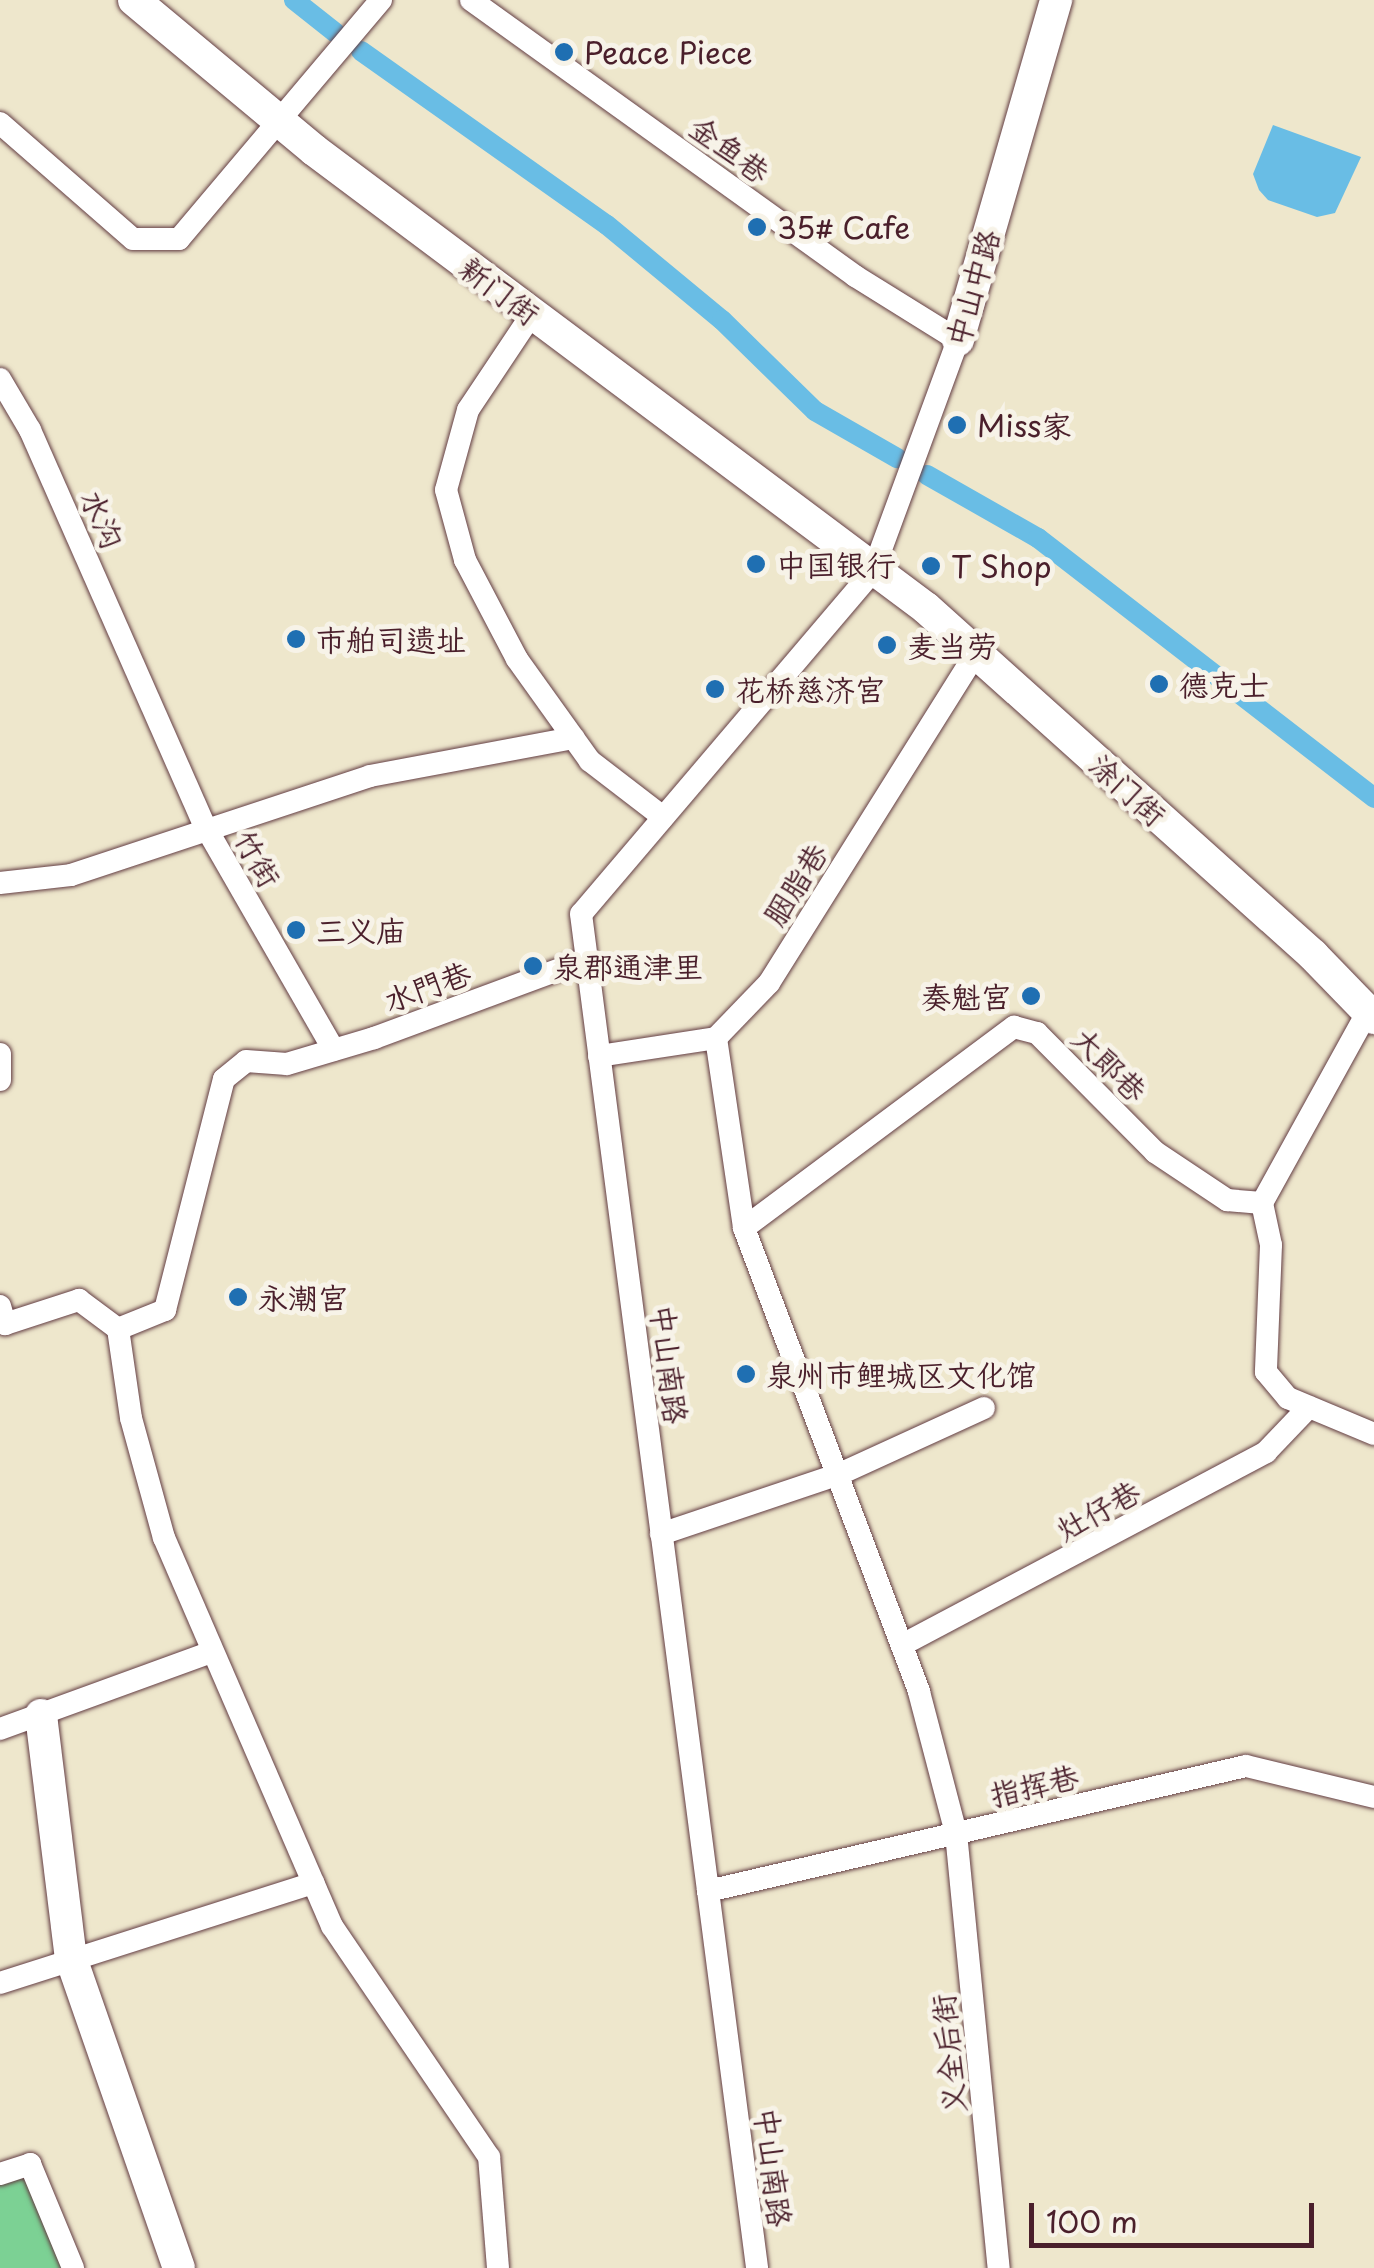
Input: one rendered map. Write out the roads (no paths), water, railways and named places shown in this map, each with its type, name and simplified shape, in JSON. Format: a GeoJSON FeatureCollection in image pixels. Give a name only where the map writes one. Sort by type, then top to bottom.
{"type":"FeatureCollection","features":[{"type":"Feature","properties":{"kind":"main road","name":"新门街"},"geometry":{"type":"LineString","coordinates":[[134,0],[282,124],[873,571]]}},
{"type":"Feature","properties":{"kind":"main road","name":"中山中路"},"geometry":{"type":"LineString","coordinates":[[958,340],[1056,0]]}},
{"type":"Feature","properties":{"kind":"main road","name":"涂门街"},"geometry":{"type":"LineString","coordinates":[[873,571],[976,653],[1372,1010]]}},
{"type":"Feature","properties":{"kind":"main road"},"geometry":{"type":"LineString","coordinates":[[41,1715],[71,1958],[178,2268]]}},
{"type":"Feature","properties":{"kind":"street"},"geometry":{"type":"LineString","coordinates":[[0,124],[134,239],[179,238],[282,124],[381,0]]}},
{"type":"Feature","properties":{"kind":"street","name":"金鱼巷"},"geometry":{"type":"LineString","coordinates":[[471,0],[856,276],[958,340]]}},
{"type":"Feature","properties":{"kind":"street"},"geometry":{"type":"LineString","coordinates":[[532,314],[468,410],[446,490],[472,574],[517,659],[590,761],[663,818]]}},
{"type":"Feature","properties":{"kind":"street","name":"中山中路"},"geometry":{"type":"LineString","coordinates":[[873,571],[958,340]]}},
{"type":"Feature","properties":{"kind":"street","name":"水沟"},"geometry":{"type":"LineString","coordinates":[[0,379],[30,430],[144,688]]}},
{"type":"Feature","properties":{"kind":"street","name":"中山南路"},"geometry":{"type":"LineString","coordinates":[[757,2268],[581,914],[873,571]]}},
{"type":"Feature","properties":{"kind":"street","name":"胭脂巷"},"geometry":{"type":"LineString","coordinates":[[716,1038],[769,983],[976,653]]}},
{"type":"Feature","properties":{"kind":"street","name":"竹街"},"geometry":{"type":"LineString","coordinates":[[144,688],[206,826],[334,1050]]}},
{"type":"Feature","properties":{"kind":"street"},"geometry":{"type":"LineString","coordinates":[[0,882],[71,875],[206,826],[370,776],[573,738]]}},
{"type":"Feature","properties":{"kind":"street","name":"水門巷"},"geometry":{"type":"LineString","coordinates":[[118,1329],[166,1310],[224,1079],[246,1061],[287,1064],[334,1050],[586,959]]}},
{"type":"Feature","properties":{"kind":"street"},"geometry":{"type":"LineString","coordinates":[[1372,1010],[1262,1203],[1271,1244],[1266,1372],[1288,1398],[1374,1434]]}},
{"type":"Feature","properties":{"kind":"street","name":"大郎巷"},"geometry":{"type":"LineString","coordinates":[[744,1228],[1014,1027],[1037,1033],[1155,1152],[1227,1200],[1262,1203]]}},
{"type":"Feature","properties":{"kind":"street"},"geometry":{"type":"LineString","coordinates":[[599,1056],[716,1038]]}},
{"type":"Feature","properties":{"kind":"street","name":"义全后街"},"geometry":{"type":"LineString","coordinates":[[716,1038],[744,1228],[842,1473],[902,1645],[956,1834],[999,2268]]}},
{"type":"Feature","properties":{"kind":"street"},"geometry":{"type":"LineString","coordinates":[[0,1054],[0,1080]]}},
{"type":"Feature","properties":{"kind":"street"},"geometry":{"type":"LineString","coordinates":[[0,1306],[6,1324],[79,1300],[118,1329],[130,1418],[164,1538],[332,1926],[489,2157],[498,2268]]}},
{"type":"Feature","properties":{"kind":"street","name":"灶仔巷"},"geometry":{"type":"LineString","coordinates":[[902,1645],[1266,1452],[1308,1407]]}},
{"type":"Feature","properties":{"kind":"street"},"geometry":{"type":"LineString","coordinates":[[662,1534],[842,1473],[984,1408]]}},
{"type":"Feature","properties":{"kind":"street"},"geometry":{"type":"LineString","coordinates":[[0,1729],[211,1652]]}},
{"type":"Feature","properties":{"kind":"street","name":"指挥巷"},"geometry":{"type":"LineString","coordinates":[[708,1891],[1246,1766],[1374,1796]]}},
{"type":"Feature","properties":{"kind":"street"},"geometry":{"type":"LineString","coordinates":[[0,1983],[313,1883]]}},
{"type":"Feature","properties":{"kind":"street"},"geometry":{"type":"LineString","coordinates":[[0,2174],[30,2164],[73,2268]]}},
{"type":"Feature","properties":{"kind":"water"},"geometry":{"type":"Polygon","coordinates":[[[1273,125],[1361,157],[1335,213],[1317,217],[1268,200],[1259,190],[1253,174],[1273,125]]]}},
{"type":"Feature","properties":{"kind":"waterway"},"geometry":{"type":"LineString","coordinates":[[294,0],[336,33]]}},
{"type":"Feature","properties":{"kind":"waterway"},"geometry":{"type":"LineString","coordinates":[[361,51],[607,225],[722,320],[815,411],[897,458]]}},
{"type":"Feature","properties":{"kind":"waterway"},"geometry":{"type":"LineString","coordinates":[[927,475],[1038,538],[1374,798]]}},
{"type":"Feature","properties":{"kind":"place","name":"Peace Piece"},"geometry":{"type":"Point","coordinates":[564,52]}},
{"type":"Feature","properties":{"kind":"place","name":"35# Cafe"},"geometry":{"type":"Point","coordinates":[757,227]}},
{"type":"Feature","properties":{"kind":"place","name":"Miss家"},"geometry":{"type":"Point","coordinates":[957,425]}},
{"type":"Feature","properties":{"kind":"place","name":"中国银行"},"geometry":{"type":"Point","coordinates":[756,564]}},
{"type":"Feature","properties":{"kind":"place","name":"T Shop"},"geometry":{"type":"Point","coordinates":[931,566]}},
{"type":"Feature","properties":{"kind":"place","name":"市舶司遗址"},"geometry":{"type":"Point","coordinates":[296,639]}},
{"type":"Feature","properties":{"kind":"place","name":"麦当劳"},"geometry":{"type":"Point","coordinates":[887,645]}},
{"type":"Feature","properties":{"kind":"place","name":"德克士"},"geometry":{"type":"Point","coordinates":[1159,684]}},
{"type":"Feature","properties":{"kind":"place","name":"花桥慈济宫"},"geometry":{"type":"Point","coordinates":[715,689]}},
{"type":"Feature","properties":{"kind":"place","name":"三义庙"},"geometry":{"type":"Point","coordinates":[296,930]}},
{"type":"Feature","properties":{"kind":"place","name":"泉郡通津里"},"geometry":{"type":"Point","coordinates":[533,966]}},
{"type":"Feature","properties":{"kind":"place","name":"奏魁宫"},"geometry":{"type":"Point","coordinates":[1031,996]}},
{"type":"Feature","properties":{"kind":"place","name":"永潮宫"},"geometry":{"type":"Point","coordinates":[238,1297]}},
{"type":"Feature","properties":{"kind":"place","name":"泉州市鲤城区文化馆"},"geometry":{"type":"Point","coordinates":[746,1374]}}]}
